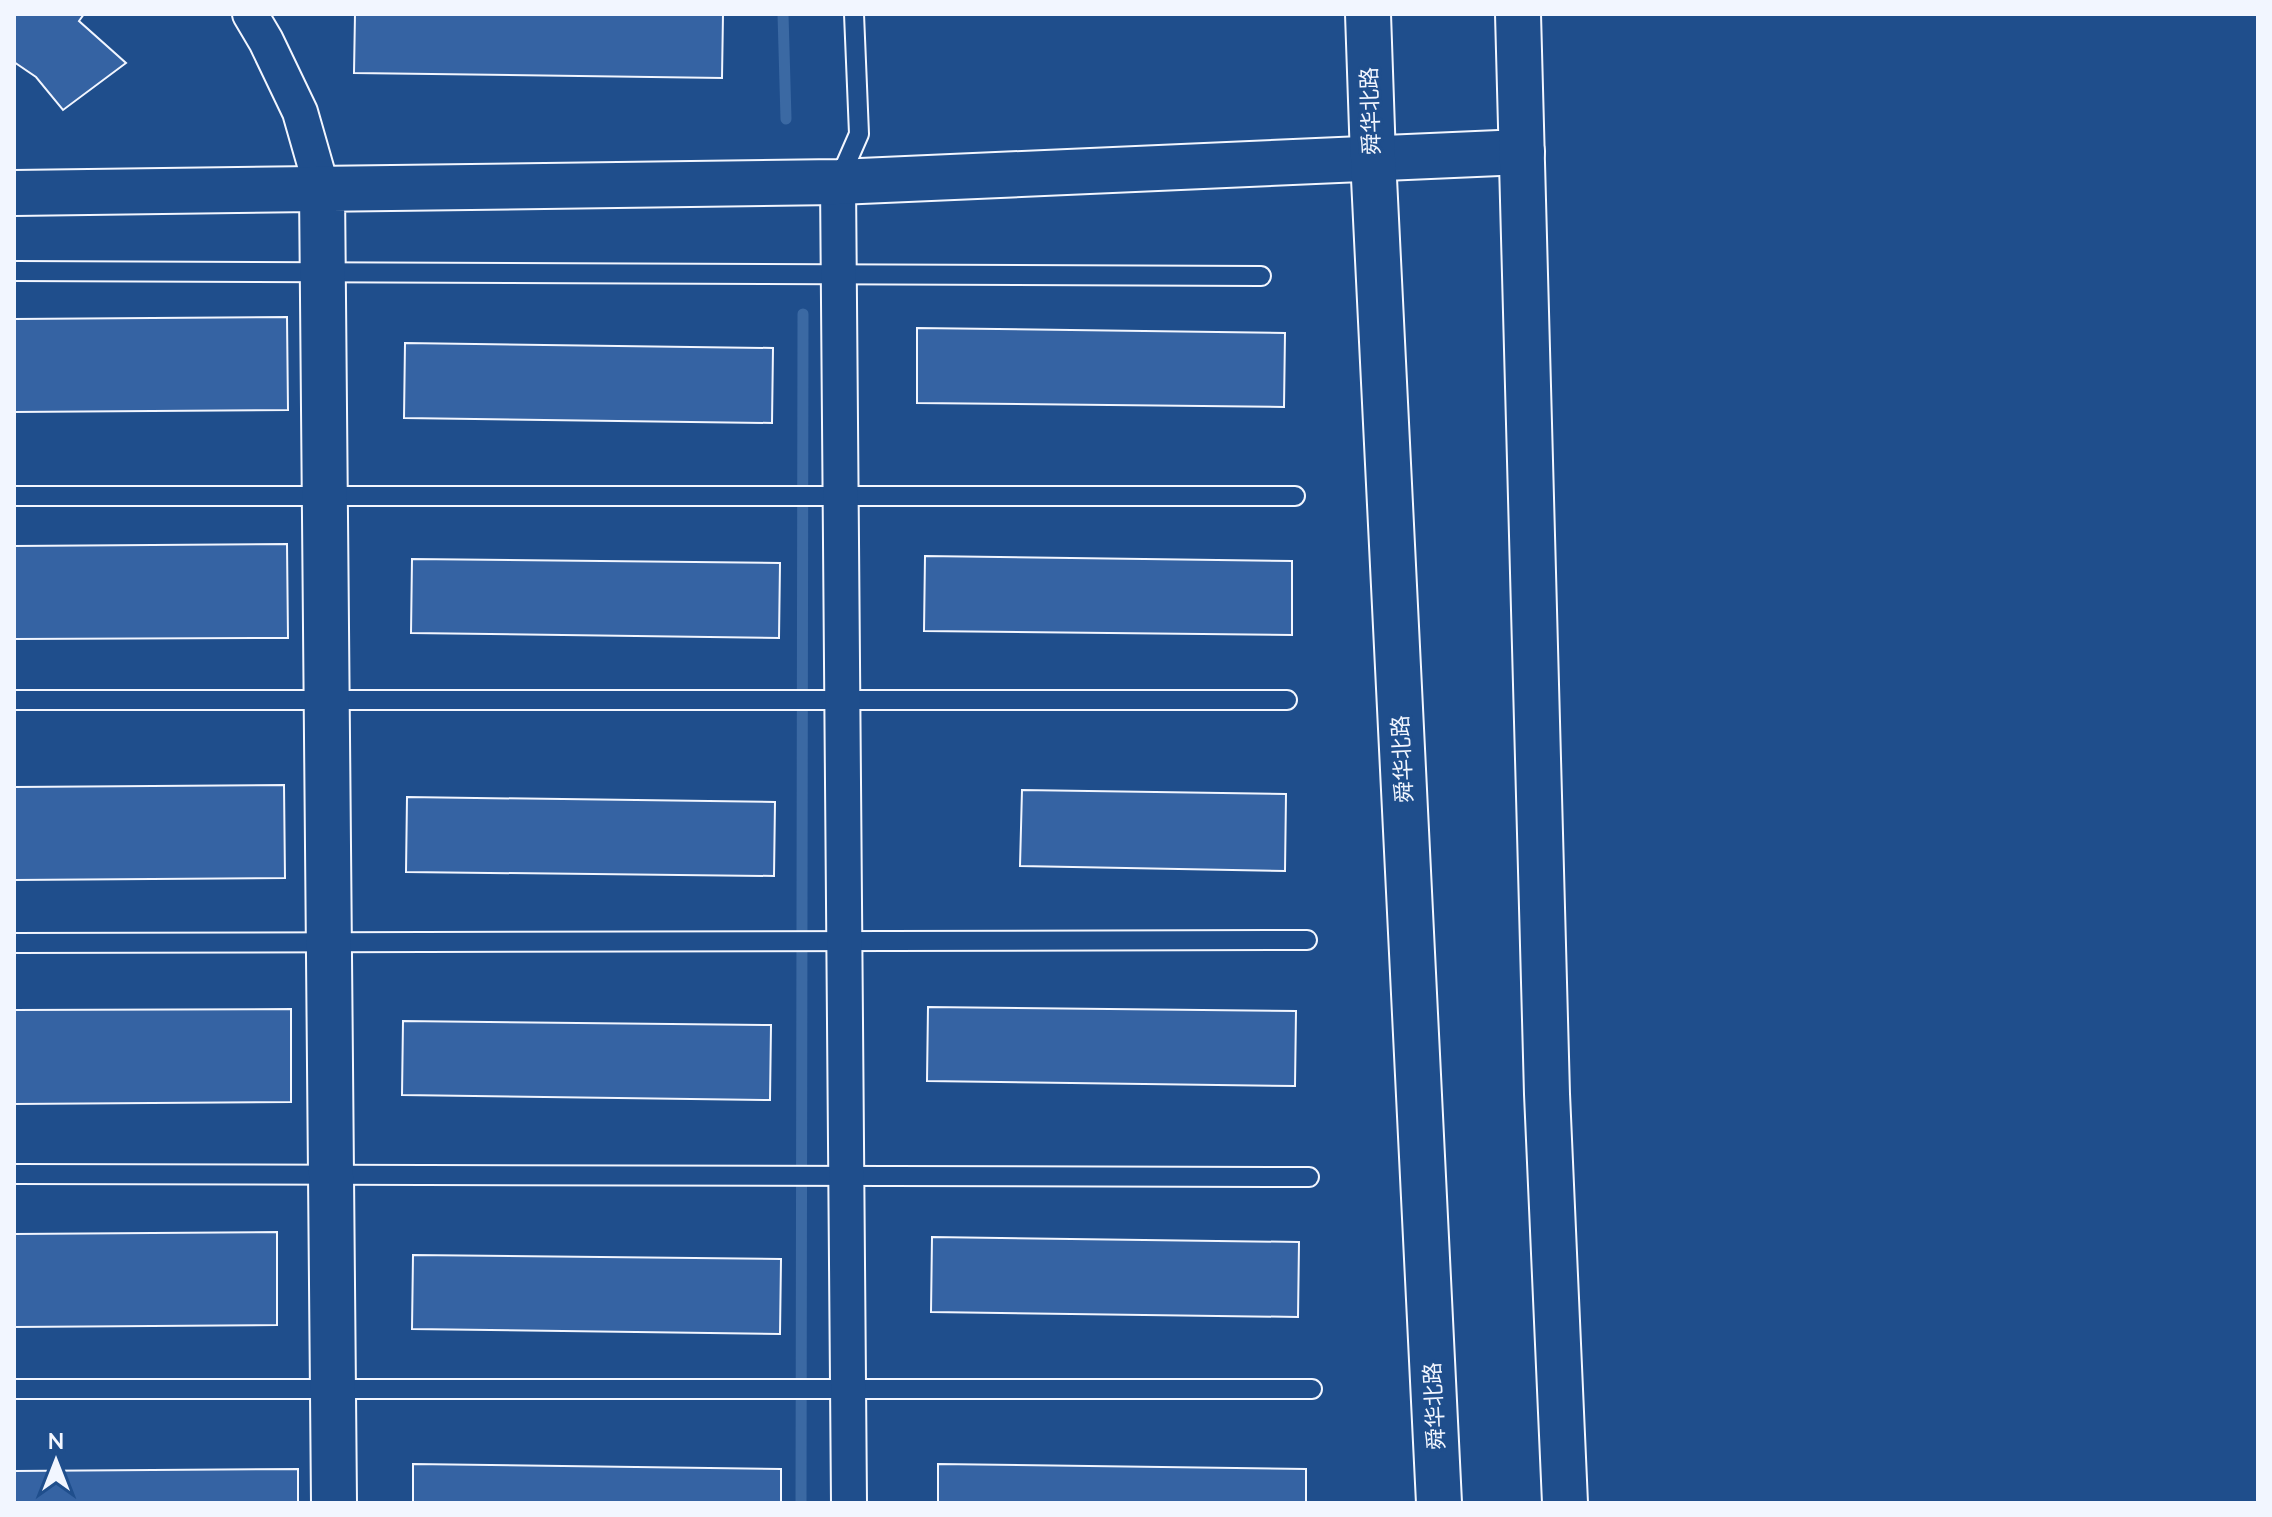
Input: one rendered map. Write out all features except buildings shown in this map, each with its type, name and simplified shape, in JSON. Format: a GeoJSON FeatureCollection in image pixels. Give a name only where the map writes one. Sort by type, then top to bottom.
{"type":"FeatureCollection","features":[{"type":"Feature","properties":{"kind":"main road","name":"舜华北路"},"geometry":{"type":"LineString","coordinates":[[1368,14],[1439,1503]]}},
{"type":"Feature","properties":{"kind":"main road"},"geometry":{"type":"LineString","coordinates":[[1518,14],[1547,1094],[1565,1503]]}},
{"type":"Feature","properties":{"kind":"main road"},"geometry":{"type":"LineString","coordinates":[[14,193],[838,182],[1522,152]]}},
{"type":"Feature","properties":{"kind":"main road"},"geometry":{"type":"LineString","coordinates":[[322,189],[334,1503]]}},
{"type":"Feature","properties":{"kind":"street"},"geometry":{"type":"LineString","coordinates":[[250,14],[300,112],[322,189]]}},
{"type":"Feature","properties":{"kind":"street"},"geometry":{"type":"LineString","coordinates":[[838,182],[831,496],[834,1389],[849,1503]]}},
{"type":"Feature","properties":{"kind":"lane"},"geometry":{"type":"LineString","coordinates":[[838,182],[859,134],[854,14]]}},
{"type":"Feature","properties":{"kind":"lane"},"geometry":{"type":"LineString","coordinates":[[14,271],[1261,276]]}},
{"type":"Feature","properties":{"kind":"lane"},"geometry":{"type":"LineString","coordinates":[[14,496],[1295,496]]}},
{"type":"Feature","properties":{"kind":"lane"},"geometry":{"type":"LineString","coordinates":[[14,700],[1287,700]]}},
{"type":"Feature","properties":{"kind":"lane"},"geometry":{"type":"LineString","coordinates":[[14,943],[1307,940]]}},
{"type":"Feature","properties":{"kind":"lane"},"geometry":{"type":"LineString","coordinates":[[14,1174],[1309,1177]]}},
{"type":"Feature","properties":{"kind":"lane"},"geometry":{"type":"LineString","coordinates":[[14,1389],[1312,1389]]}},
{"type":"Feature","properties":{"kind":"waterway"},"geometry":{"type":"LineString","coordinates":[[783,14],[786,119]]}},
{"type":"Feature","properties":{"kind":"waterway"},"geometry":{"type":"LineString","coordinates":[[801,1503],[803,314]]}}]}
